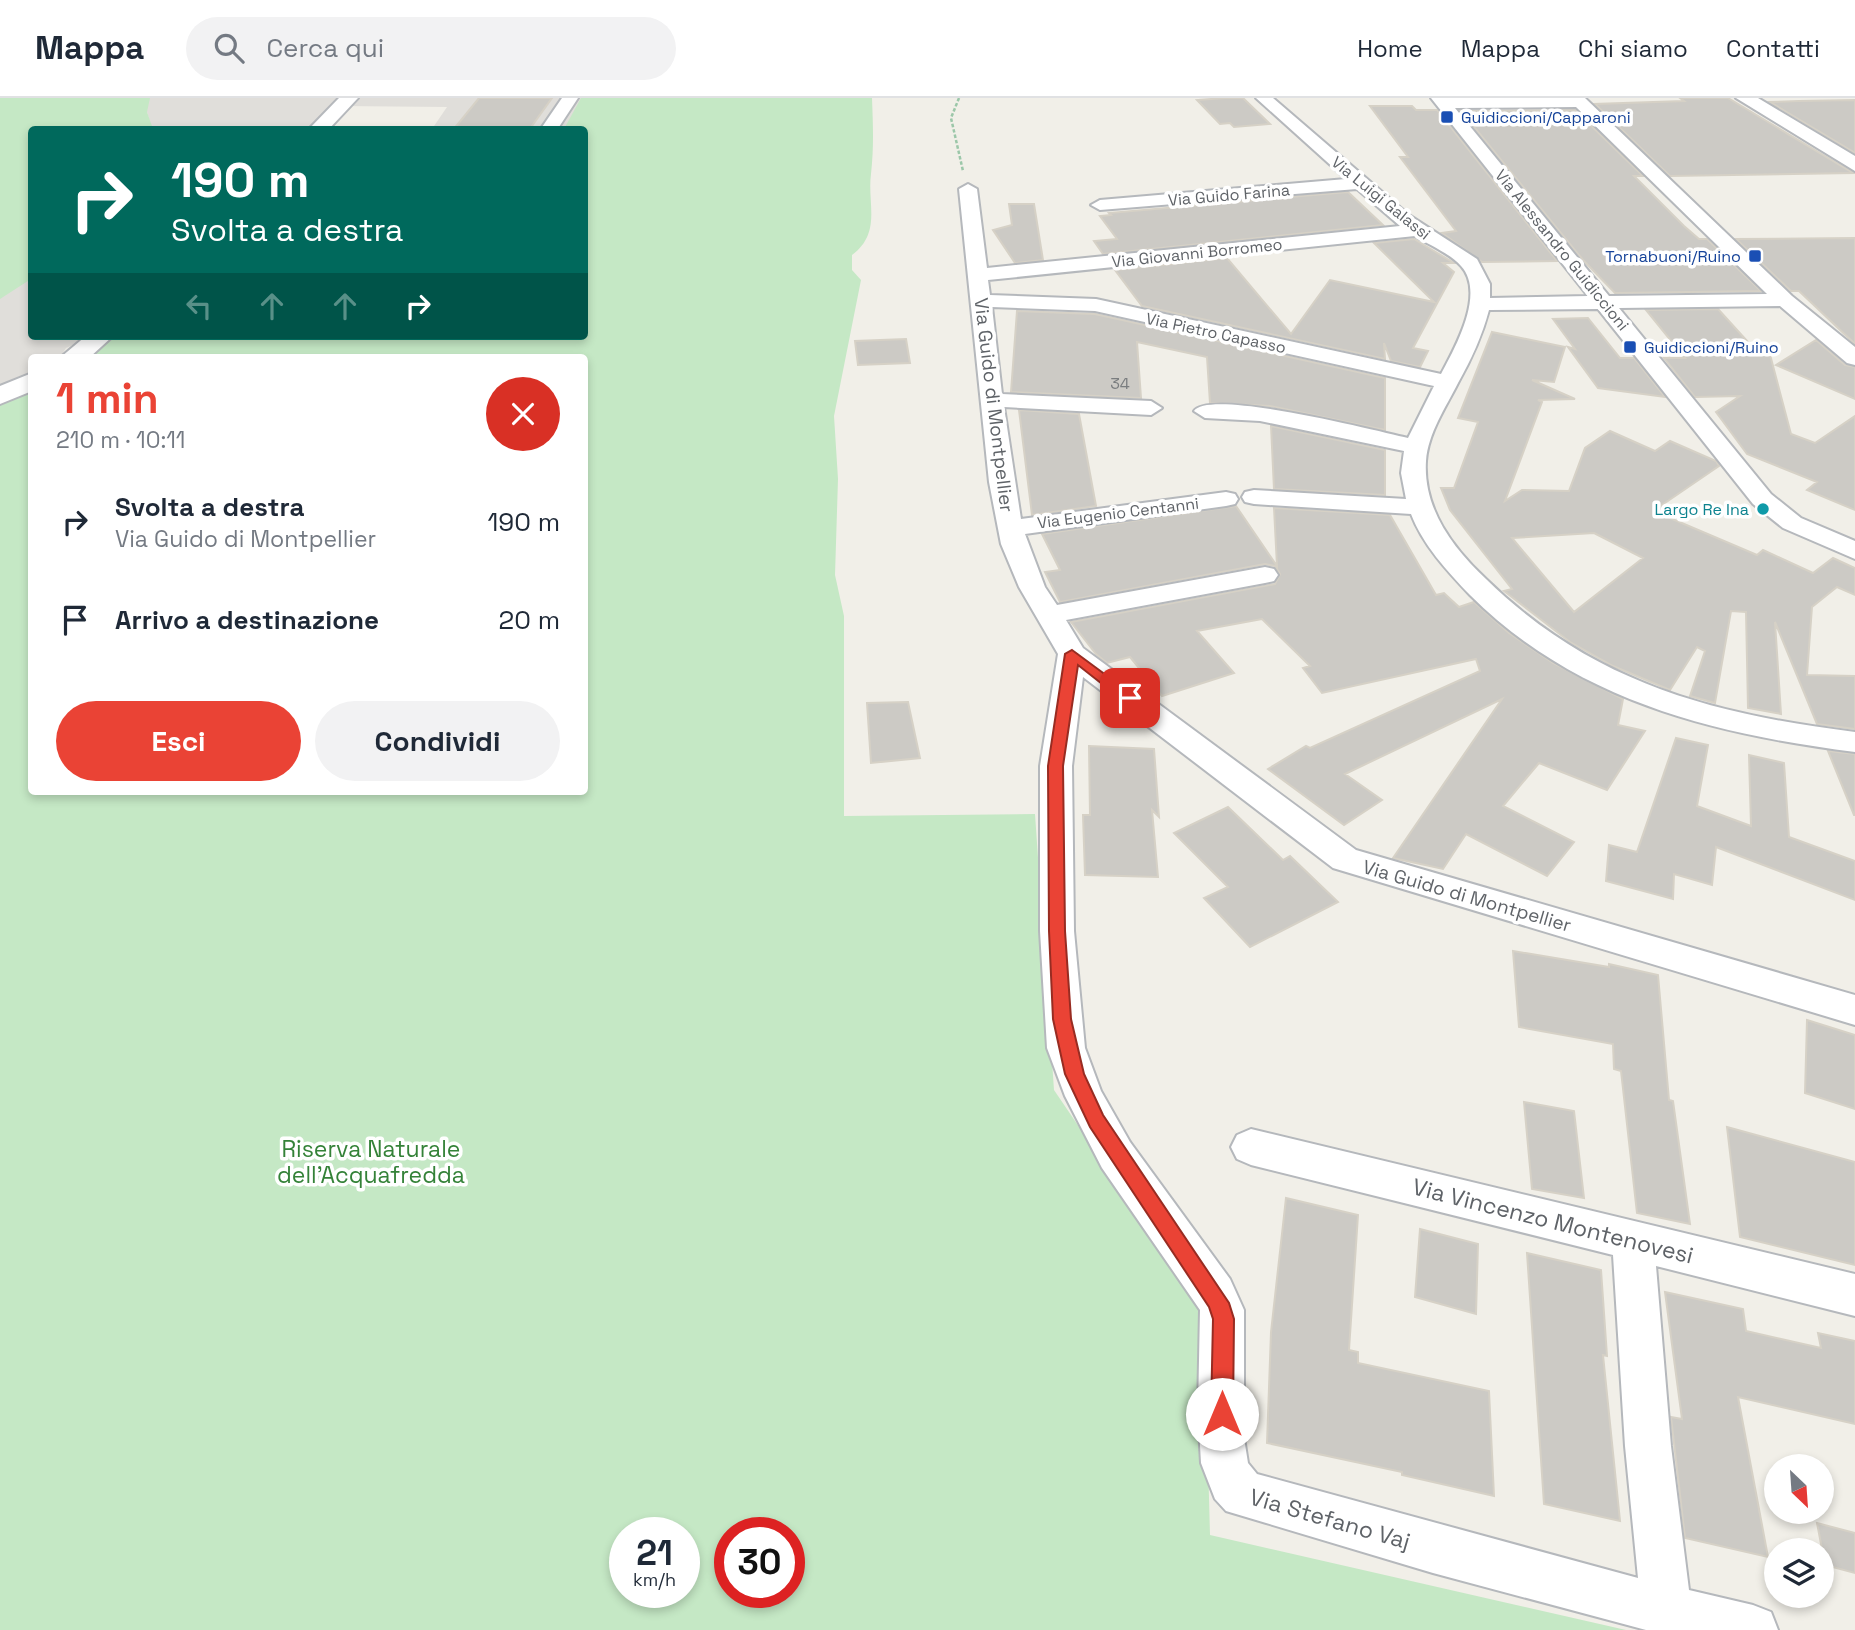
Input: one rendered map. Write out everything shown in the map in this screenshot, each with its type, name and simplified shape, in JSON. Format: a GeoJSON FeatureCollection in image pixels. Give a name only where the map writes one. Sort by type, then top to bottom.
{"type":"FeatureCollection","features":[{"type":"Feature","properties":{"kind":"street"},"geometry":{"type":"LineString","coordinates":[[321,126],[349,98]]}},
{"type":"Feature","properties":{"kind":"street"},"geometry":{"type":"LineString","coordinates":[[551,126],[570,98]]}},
{"type":"Feature","properties":{"kind":"street","name":"Via Luigi Galassi"},"geometry":{"type":"LineString","coordinates":[[1264,98],[1359,183],[1418,230],[1470,263],[1479,278],[1482,304]]}},
{"type":"Feature","properties":{"kind":"street"},"geometry":{"type":"LineString","coordinates":[[1745,98],[1855,165]]}},
{"type":"Feature","properties":{"kind":"street"},"geometry":{"type":"LineString","coordinates":[[1442,101],[1578,100],[1785,300],[1855,358]]}},
{"type":"Feature","properties":{"kind":"street","name":"Via Alessandro Guidiccioni"},"geometry":{"type":"LineString","coordinates":[[1442,101],[1737,468],[1778,514],[1855,551]]}},
{"type":"Feature","properties":{"kind":"street","name":"Via Guido Farina"},"geometry":{"type":"LineString","coordinates":[[1100,205],[1359,183]]}},
{"type":"Feature","properties":{"kind":"street","name":"Via Guido di Montpellier"},"geometry":{"type":"LineString","coordinates":[[968,190],[1001,482],[1011,528],[1022,567],[1072,654],[1345,859],[1855,1010]]}},
{"type":"Feature","properties":{"kind":"street","name":"Via Giovanni Borromeo"},"geometry":{"type":"LineString","coordinates":[[979,288],[1418,230]]}},
{"type":"Feature","properties":{"kind":"street","name":"Via Pietro Capasso"},"geometry":{"type":"LineString","coordinates":[[979,288],[1096,305],[1153,320],[1448,382]]}},
{"type":"Feature","properties":{"kind":"street"},"geometry":{"type":"LineString","coordinates":[[1785,300],[1482,304],[1416,447],[1414,480],[1421,507],[1439,545],[1468,578],[1519,625],[1581,669],[1636,695],[1697,714],[1767,731],[1855,742]]}},
{"type":"Feature","properties":{"kind":"street"},"geometry":{"type":"LineString","coordinates":[[78,354],[96,340]]}},
{"type":"Feature","properties":{"kind":"street"},"geometry":{"type":"LineString","coordinates":[[0,396],[28,383]]}},
{"type":"Feature","properties":{"kind":"street"},"geometry":{"type":"LineString","coordinates":[[991,400],[1151,408]]}},
{"type":"Feature","properties":{"kind":"street"},"geometry":{"type":"LineString","coordinates":[[1205,411],[1260,414],[1416,447]]}},
{"type":"Feature","properties":{"kind":"street"},"geometry":{"type":"LineString","coordinates":[[1254,496],[1421,507]]}},
{"type":"Feature","properties":{"kind":"street","name":"Via Eugenio Centanni"},"geometry":{"type":"LineString","coordinates":[[1011,528],[1226,499]]}},
{"type":"Feature","properties":{"kind":"street"},"geometry":{"type":"LineString","coordinates":[[1049,615],[1265,575]]}},
{"type":"Feature","properties":{"kind":"street","name":"Via Stefano Vaj"},"geometry":{"type":"LineString","coordinates":[[1072,654],[1056,766],[1057,931],[1066,1048],[1084,1096],[1110,1143],[1214,1294],[1222,1310],[1222,1433],[1230,1483],[1243,1494],[1356,1527],[1667,1611],[1753,1630]]}},
{"type":"Feature","properties":{"kind":"street","name":"Via Vincenzo Montenovesi"},"geometry":{"type":"LineString","coordinates":[[1251,1147],[1380,1176],[1633,1242],[1855,1295]]}},
{"type":"Feature","properties":{"kind":"street"},"geometry":{"type":"LineString","coordinates":[[1633,1242],[1648,1446],[1667,1611]]}},
{"type":"Feature","properties":{"kind":"path"},"geometry":{"type":"LineString","coordinates":[[959,98],[951,118],[968,190]]}},
{"type":"Feature","properties":{"kind":"shaded area"},"geometry":{"type":"Polygon","coordinates":[[[133,98],[583,98],[567,126],[434,126],[447,107],[340,106],[320,126],[151,126],[147,112],[133,98]]]}},
{"type":"Feature","properties":{"kind":"shaded area"},"geometry":{"type":"Polygon","coordinates":[[[28,278],[28,340],[84,340],[66,348],[62,354],[28,354],[28,382],[0,396],[0,295],[28,278]]]}},
{"type":"Feature","properties":{"kind":"green space"},"geometry":{"type":"Polygon","coordinates":[[[0,98],[150,98],[147,112],[152,126],[28,126],[28,281],[0,299],[0,98]]]}},
{"type":"Feature","properties":{"kind":"green space","name":"Riserva Naturale dell'Acquafredda"},"geometry":{"type":"Polygon","coordinates":[[[581,98],[872,98],[870,227],[867,237],[852,255],[852,270],[861,280],[834,416],[838,479],[835,575],[844,616],[844,816],[1035,814],[1054,1090],[1204,1311],[1210,1535],[1626,1630],[0,1630],[0,400],[28,390],[28,795],[588,795],[588,354],[89,354],[105,340],[588,340],[588,126],[566,126],[581,98]]]}},
{"type":"Feature","properties":{"kind":"building"},"geometry":{"type":"Polygon","coordinates":[[[479,98],[552,98],[532,126],[456,126],[479,98]]]}},
{"type":"Feature","properties":{"kind":"building"},"geometry":{"type":"Polygon","coordinates":[[[1243,98],[1270,124],[1234,127],[1230,123],[1220,124],[1197,100],[1243,98]]]}},
{"type":"Feature","properties":{"kind":"building"},"geometry":{"type":"Polygon","coordinates":[[[1680,98],[1728,98],[1853,173],[1670,176],[1595,104],[1684,101],[1680,98]]]}},
{"type":"Feature","properties":{"kind":"building"},"geometry":{"type":"Polygon","coordinates":[[[1855,100],[1855,153],[1770,102],[1799,101],[1855,100]]]}},
{"type":"Feature","properties":{"kind":"building"},"geometry":{"type":"Polygon","coordinates":[[[1370,106],[1412,106],[1416,110],[1437,110],[1557,261],[1482,262],[1442,233],[1456,231],[1400,157],[1408,157],[1370,106]]]}},
{"type":"Feature","properties":{"kind":"building"},"geometry":{"type":"Polygon","coordinates":[[[1575,110],[1643,176],[1634,176],[1684,226],[1699,239],[1707,239],[1761,291],[1615,293],[1583,260],[1461,111],[1575,110]]]}},
{"type":"Feature","properties":{"kind":"building"},"geometry":{"type":"Polygon","coordinates":[[[1348,192],[1383,225],[1103,254],[1094,241],[1117,239],[1100,216],[1111,215],[1109,213],[1348,192]]]}},
{"type":"Feature","properties":{"kind":"building"},"geometry":{"type":"Polygon","coordinates":[[[1009,204],[1034,204],[1043,260],[1015,263],[993,230],[1012,225],[1009,204]]]}},
{"type":"Feature","properties":{"kind":"building"},"geometry":{"type":"Polygon","coordinates":[[[1855,238],[1855,344],[1799,291],[1791,291],[1736,239],[1855,238]]]}},
{"type":"Feature","properties":{"kind":"building"},"geometry":{"type":"Polygon","coordinates":[[[1414,239],[1454,263],[1443,263],[1454,272],[1413,348],[1428,351],[1420,367],[1391,361],[1384,343],[1385,359],[1142,306],[1115,270],[1227,258],[1291,334],[1330,280],[1434,302],[1374,243],[1414,239]]]}},
{"type":"Feature","properties":{"kind":"building"},"geometry":{"type":"Polygon","coordinates":[[[1718,309],[1757,352],[1768,347],[1791,434],[1815,443],[1855,416],[1855,510],[1807,490],[1817,482],[1747,454],[1716,412],[1740,396],[1695,397],[1664,358],[1685,358],[1646,310],[1718,309]]]}},
{"type":"Feature","properties":{"kind":"building"},"geometry":{"type":"Polygon","coordinates":[[[1017,311],[1095,314],[1385,378],[1385,430],[1270,406],[1210,403],[1207,357],[1137,342],[1141,398],[1011,392],[1017,311]]]}},
{"type":"Feature","properties":{"kind":"building"},"geometry":{"type":"Polygon","coordinates":[[[1588,318],[1620,358],[1634,358],[1665,397],[1598,388],[1568,347],[1575,349],[1553,319],[1588,318]]]}},
{"type":"Feature","properties":{"kind":"building"},"geometry":{"type":"Polygon","coordinates":[[[1492,332],[1565,347],[1554,382],[1532,380],[1575,399],[1538,400],[1542,402],[1505,501],[1522,490],[1569,491],[1585,448],[1610,431],[1655,451],[1670,441],[1716,461],[1719,466],[1662,505],[1679,512],[1670,518],[1757,555],[1763,550],[1813,573],[1833,558],[1855,568],[1855,595],[1837,587],[1812,607],[1807,675],[1855,676],[1855,729],[1817,724],[1775,622],[1781,714],[1748,708],[1746,612],[1731,611],[1715,703],[1690,696],[1705,651],[1697,647],[1670,690],[1613,666],[1570,642],[1504,591],[1512,589],[1450,510],[1441,488],[1454,488],[1478,422],[1458,418],[1492,332]],[[1594,533],[1512,538],[1574,612],[1643,558],[1594,533]]]}},
{"type":"Feature","properties":{"kind":"building"},"geometry":{"type":"Polygon","coordinates":[[[906,339],[910,363],[858,365],[855,341],[906,339]]]}},
{"type":"Feature","properties":{"kind":"building"},"geometry":{"type":"Polygon","coordinates":[[[1816,340],[1845,365],[1855,367],[1855,399],[1776,365],[1816,340]]]}},
{"type":"Feature","properties":{"kind":"building"},"geometry":{"type":"Polygon","coordinates":[[[1019,410],[1079,414],[1096,506],[1032,515],[1019,410]]]}},
{"type":"Feature","properties":{"kind":"building"},"geometry":{"type":"Polygon","coordinates":[[[1271,426],[1385,450],[1385,495],[1274,489],[1271,426]]]}},
{"type":"Feature","properties":{"kind":"building"},"geometry":{"type":"Polygon","coordinates":[[[1236,506],[1277,566],[1274,508],[1390,515],[1436,595],[1444,593],[1459,607],[1474,602],[1509,633],[1553,663],[1623,699],[1618,725],[1645,731],[1607,790],[1539,763],[1503,806],[1574,842],[1547,876],[1466,834],[1443,869],[1393,858],[1502,699],[1345,774],[1382,800],[1344,825],[1268,769],[1306,746],[1310,748],[1480,671],[1476,659],[1322,693],[1303,668],[1310,666],[1262,619],[1197,631],[1234,673],[1162,696],[1130,657],[1107,663],[1096,654],[1071,622],[1275,584],[1280,574],[1275,566],[1265,564],[1060,602],[1045,572],[1060,570],[1042,534],[1236,506]]]}},
{"type":"Feature","properties":{"kind":"building"},"geometry":{"type":"Polygon","coordinates":[[[908,702],[920,758],[871,763],[867,703],[908,702]]]}},
{"type":"Feature","properties":{"kind":"building"},"geometry":{"type":"Polygon","coordinates":[[[1676,738],[1708,745],[1697,806],[1751,826],[1749,755],[1784,763],[1789,837],[1855,861],[1855,900],[1716,847],[1712,885],[1674,874],[1673,899],[1606,881],[1609,845],[1637,852],[1676,738]]]}},
{"type":"Feature","properties":{"kind":"building"},"geometry":{"type":"Polygon","coordinates":[[[1089,746],[1154,749],[1159,817],[1152,810],[1158,877],[1085,875],[1083,815],[1090,815],[1089,746]]]}},
{"type":"Feature","properties":{"kind":"building"},"geometry":{"type":"Polygon","coordinates":[[[1828,751],[1855,754],[1855,815],[1854,815],[1828,751]]]}},
{"type":"Feature","properties":{"kind":"building"},"geometry":{"type":"Polygon","coordinates":[[[1228,807],[1283,860],[1290,856],[1338,902],[1250,947],[1204,898],[1228,887],[1174,833],[1228,807]]]}},
{"type":"Feature","properties":{"kind":"building"},"geometry":{"type":"Polygon","coordinates":[[[1513,951],[1609,967],[1609,964],[1658,975],[1669,1100],[1673,1101],[1690,1224],[1637,1213],[1621,1071],[1614,1069],[1613,1044],[1519,1027],[1513,951]]]}},
{"type":"Feature","properties":{"kind":"building"},"geometry":{"type":"Polygon","coordinates":[[[1807,1020],[1855,1035],[1855,1109],[1805,1093],[1807,1020]]]}},
{"type":"Feature","properties":{"kind":"building"},"geometry":{"type":"Polygon","coordinates":[[[1524,1102],[1574,1111],[1584,1198],[1532,1189],[1524,1102]]]}},
{"type":"Feature","properties":{"kind":"building"},"geometry":{"type":"Polygon","coordinates":[[[1727,1127],[1855,1162],[1855,1265],[1740,1237],[1727,1127]]]}},
{"type":"Feature","properties":{"kind":"building"},"geometry":{"type":"Polygon","coordinates":[[[1286,1198],[1358,1215],[1349,1350],[1358,1352],[1358,1363],[1489,1391],[1494,1496],[1402,1475],[1402,1472],[1267,1443],[1271,1332],[1286,1198]]]}},
{"type":"Feature","properties":{"kind":"building"},"geometry":{"type":"Polygon","coordinates":[[[1420,1229],[1478,1244],[1476,1314],[1415,1297],[1420,1229]]]}},
{"type":"Feature","properties":{"kind":"building"},"geometry":{"type":"Polygon","coordinates":[[[1527,1253],[1601,1270],[1607,1356],[1603,1355],[1620,1521],[1544,1504],[1527,1253]]]}},
{"type":"Feature","properties":{"kind":"building"},"geometry":{"type":"Polygon","coordinates":[[[1665,1292],[1743,1309],[1746,1331],[1821,1348],[1818,1333],[1855,1341],[1855,1424],[1738,1397],[1764,1538],[1764,1556],[1685,1538],[1671,1417],[1682,1419],[1665,1292]]]}},
{"type":"Feature","properties":{"kind":"building"},"geometry":{"type":"Polygon","coordinates":[[[1817,1524],[1855,1533],[1855,1573],[1834,1567],[1834,1538],[1820,1538],[1817,1524]]]}},
{"type":"Feature","properties":{"kind":"place","name":"Guidiccioni/Capparoni"},"geometry":{"type":"Point","coordinates":[1447,117]}},
{"type":"Feature","properties":{"kind":"place","name":"Tornabuoni/Ruino"},"geometry":{"type":"Point","coordinates":[1755,256]}},
{"type":"Feature","properties":{"kind":"place","name":"Guidiccioni/Ruino"},"geometry":{"type":"Point","coordinates":[1630,347]}},
{"type":"Feature","properties":{"kind":"place","name":"Largo Re Ina"},"geometry":{"type":"Point","coordinates":[1763,509]}},
{"type":"Feature","properties":{"kind":"route"},"geometry":{"type":"LineString","coordinates":[[1130,698],[1072,654],[1056,766],[1057,931],[1062,1019],[1066,1048],[1074,1074],[1096,1121],[1214,1294],[1222,1310],[1222,1414]]}}]}
